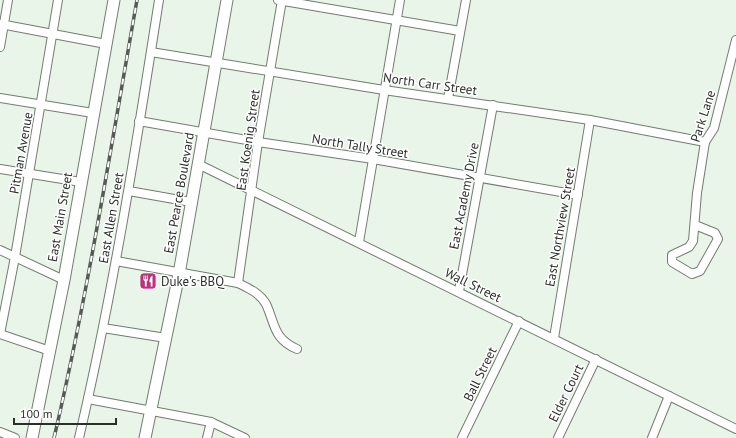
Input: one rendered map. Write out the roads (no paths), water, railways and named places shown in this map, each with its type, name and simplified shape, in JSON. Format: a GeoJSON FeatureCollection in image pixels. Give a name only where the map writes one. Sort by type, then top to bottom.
{"type":"FeatureCollection","features":[{"type":"Feature","properties":{"kind":"main road","name":"East Main Street"},"geometry":{"type":"LineString","coordinates":[[32,438],[64,280],[114,0]]}},
{"type":"Feature","properties":{"kind":"main road","name":"East Pearce Boulevard"},"geometry":{"type":"LineString","coordinates":[[145,438],[152,411],[179,274],[227,0]]}},
{"type":"Feature","properties":{"kind":"street"},"geometry":{"type":"LineString","coordinates":[[0,47],[2,25],[8,0]]}},
{"type":"Feature","properties":{"kind":"street","name":"Pitman Avenue"},"geometry":{"type":"LineString","coordinates":[[0,334],[42,104],[58,0]]}},
{"type":"Feature","properties":{"kind":"street","name":"East Allen Street"},"geometry":{"type":"LineString","coordinates":[[78,438],[103,328],[129,191],[159,0]]}},
{"type":"Feature","properties":{"kind":"street"},"geometry":{"type":"LineString","coordinates":[[281,0],[460,31]]}},
{"type":"Feature","properties":{"kind":"street","name":"East Koenig Street"},"geometry":{"type":"LineString","coordinates":[[238,283],[258,142],[281,0]]}},
{"type":"Feature","properties":{"kind":"street"},"geometry":{"type":"LineString","coordinates":[[359,242],[400,0]]}},
{"type":"Feature","properties":{"kind":"street"},"geometry":{"type":"LineString","coordinates":[[448,99],[466,0]]}},
{"type":"Feature","properties":{"kind":"street"},"geometry":{"type":"LineString","coordinates":[[2,25],[106,44]]}},
{"type":"Feature","properties":{"kind":"street","name":"Park Lane"},"geometry":{"type":"LineString","coordinates":[[695,225],[715,234],[718,239],[700,271],[692,274],[672,262],[671,259],[672,255],[689,247],[693,241],[697,193],[705,142],[714,128],[718,115],[736,40]]}},
{"type":"Feature","properties":{"kind":"street","name":"North Carr Street"},"geometry":{"type":"LineString","coordinates":[[151,52],[384,90],[590,120],[705,142]]}},
{"type":"Feature","properties":{"kind":"street"},"geometry":{"type":"LineString","coordinates":[[0,98],[93,113]]}},
{"type":"Feature","properties":{"kind":"street","name":"East Academy Drive"},"geometry":{"type":"LineString","coordinates":[[459,291],[493,105]]}},
{"type":"Feature","properties":{"kind":"street","name":"East Northview Street"},"geometry":{"type":"LineString","coordinates":[[554,338],[590,120]]}},
{"type":"Feature","properties":{"kind":"street","name":"North Tally Street"},"geometry":{"type":"LineString","coordinates":[[139,121],[258,142],[373,159],[578,195]]}},
{"type":"Feature","properties":{"kind":"street","name":"Wall Street"},"geometry":{"type":"LineString","coordinates":[[198,164],[459,291],[736,429]]}},
{"type":"Feature","properties":{"kind":"street"},"geometry":{"type":"LineString","coordinates":[[0,169],[81,182]]}},
{"type":"Feature","properties":{"kind":"street"},"geometry":{"type":"LineString","coordinates":[[129,191],[191,202]]}},
{"type":"Feature","properties":{"kind":"street"},"geometry":{"type":"LineString","coordinates":[[0,250],[64,280]]}},
{"type":"Feature","properties":{"kind":"street"},"geometry":{"type":"LineString","coordinates":[[116,261],[179,274],[238,283],[256,292],[265,303],[270,317],[285,344],[297,349]]}},
{"type":"Feature","properties":{"kind":"street","name":"Ball Street"},"geometry":{"type":"LineString","coordinates":[[462,438],[519,321]]}},
{"type":"Feature","properties":{"kind":"street"},"geometry":{"type":"LineString","coordinates":[[103,328],[166,338]]}},
{"type":"Feature","properties":{"kind":"street"},"geometry":{"type":"LineString","coordinates":[[0,334],[50,351]]}},
{"type":"Feature","properties":{"kind":"street","name":"Elder Court"},"geometry":{"type":"LineString","coordinates":[[558,438],[596,359]]}},
{"type":"Feature","properties":{"kind":"street"},"geometry":{"type":"LineString","coordinates":[[652,438],[669,396]]}},
{"type":"Feature","properties":{"kind":"street"},"geometry":{"type":"LineString","coordinates":[[88,399],[211,422],[245,438]]}},
{"type":"Feature","properties":{"kind":"street"},"geometry":{"type":"LineString","coordinates":[[207,438],[211,422]]}},
{"type":"Feature","properties":{"kind":"street"},"geometry":{"type":"LineString","coordinates":[[0,432],[15,438]]}},
{"type":"Feature","properties":{"kind":"railway"},"geometry":{"type":"LineString","coordinates":[[54,438],[78,329],[137,0]]}},
{"type":"Feature","properties":{"kind":"place","name":"Duke's BBQ"},"geometry":{"type":"Point","coordinates":[148,281]}}]}
